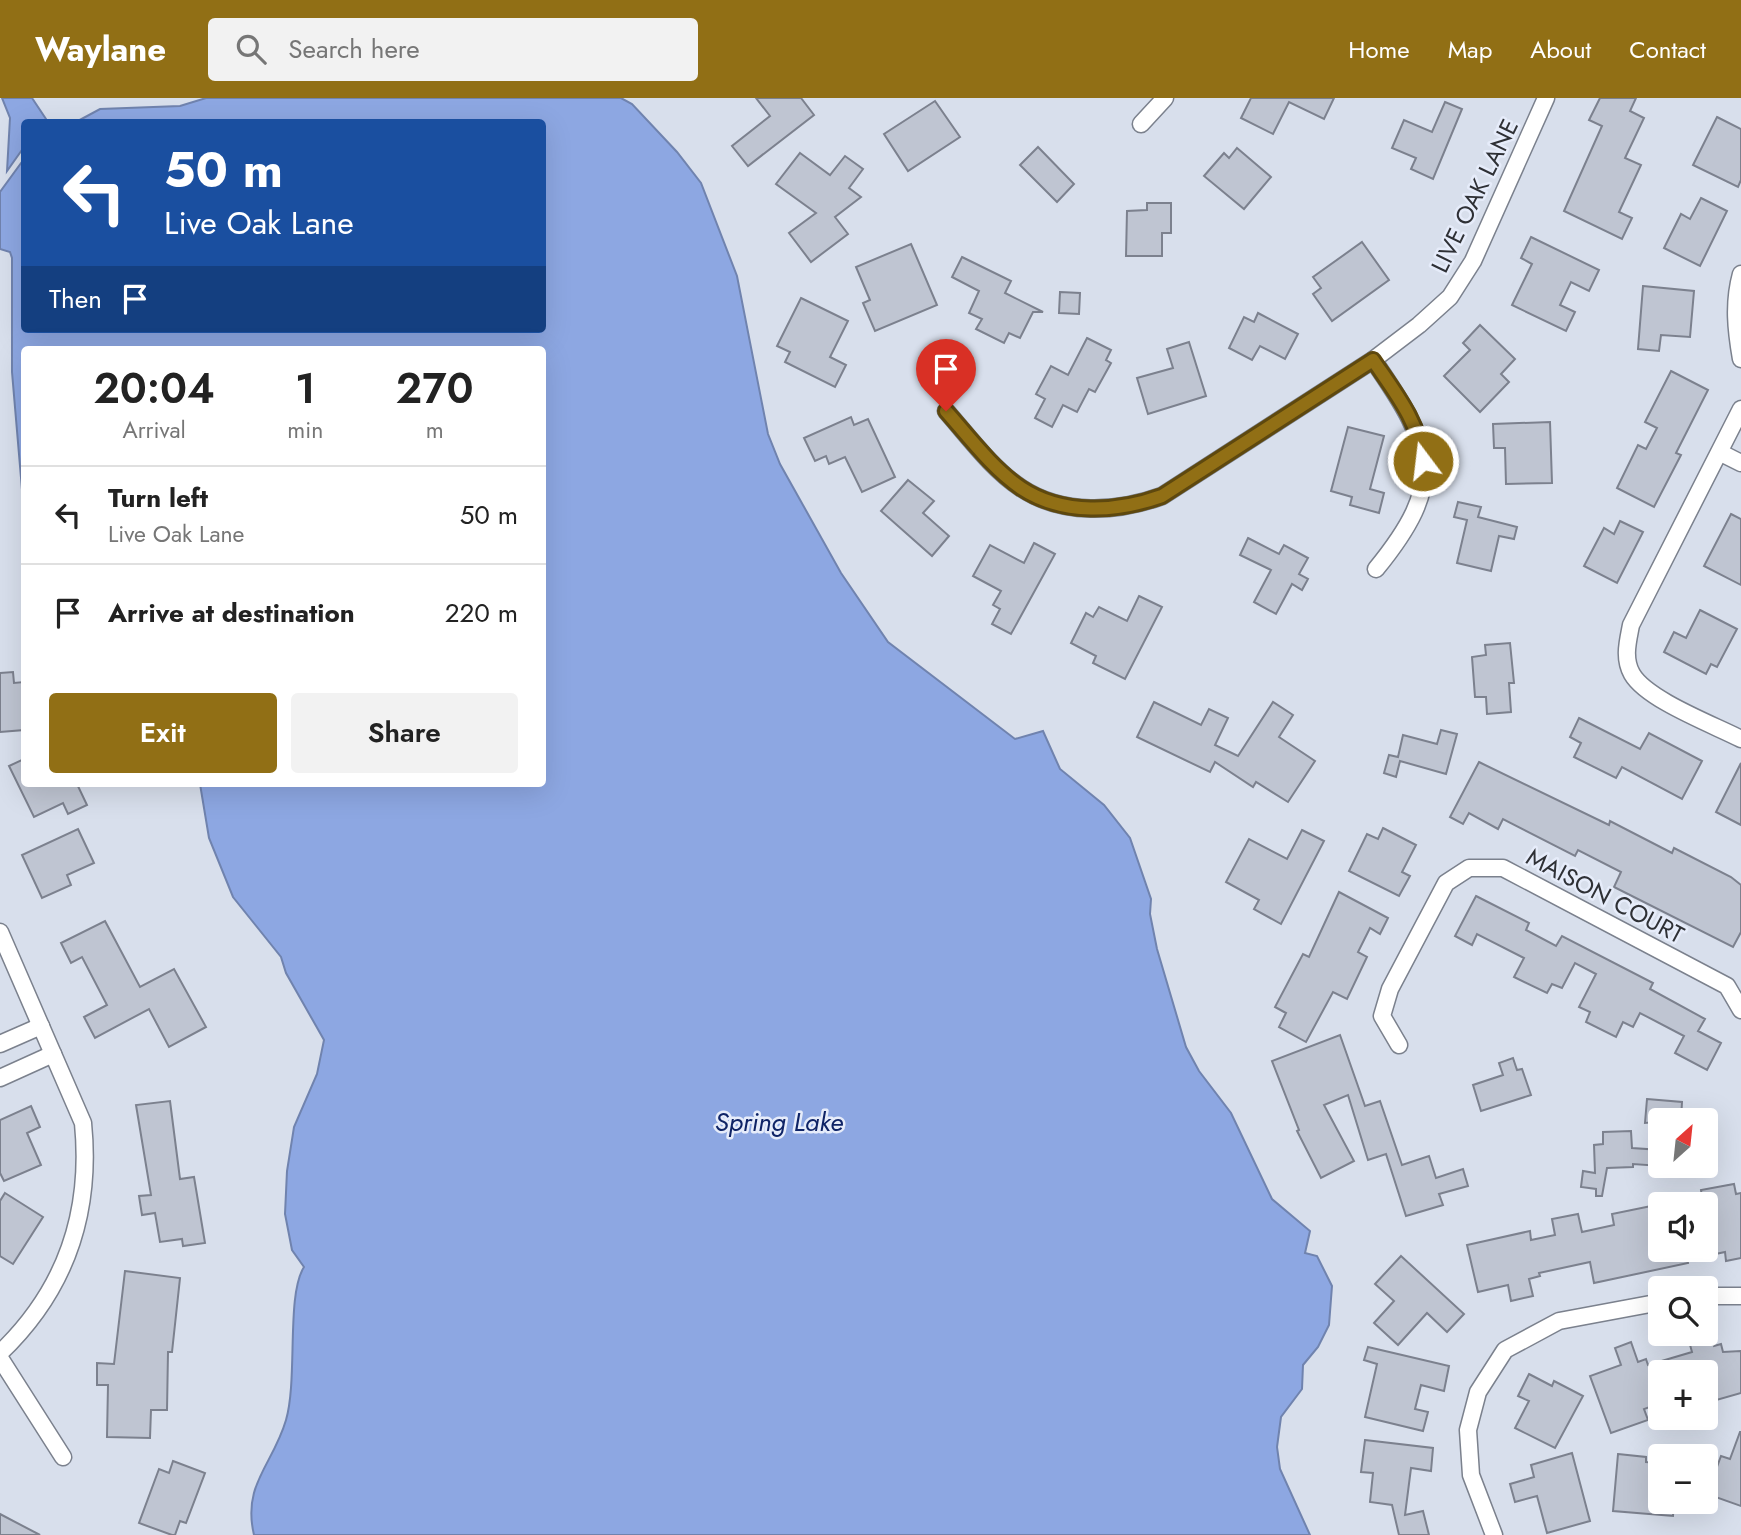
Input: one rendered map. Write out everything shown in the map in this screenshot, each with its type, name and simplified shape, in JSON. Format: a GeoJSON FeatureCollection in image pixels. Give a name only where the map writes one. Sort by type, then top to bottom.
{"type":"FeatureCollection","features":[{"type":"Feature","properties":{"kind":"street"},"geometry":{"type":"LineString","coordinates":[[1142,124],[1165,98]]}},
{"type":"Feature","properties":{"kind":"street","name":"LIVE OAK LANE"},"geometry":{"type":"LineString","coordinates":[[946,411],[1002,473],[1023,490],[1052,501],[1091,510],[1128,508],[1162,496],[1373,360],[1419,326],[1450,297],[1473,261],[1546,98]]}},
{"type":"Feature","properties":{"kind":"street"},"geometry":{"type":"LineString","coordinates":[[1741,274],[1736,293],[1736,329],[1741,359]]}},
{"type":"Feature","properties":{"kind":"street"},"geometry":{"type":"LineString","coordinates":[[1373,360],[1403,403],[1422,445],[1424,477],[1419,505],[1409,525],[1376,569]]}},
{"type":"Feature","properties":{"kind":"street"},"geometry":{"type":"LineString","coordinates":[[1741,409],[1721,453],[1631,625],[1626,649],[1632,673],[1649,691],[1741,739]]}},
{"type":"Feature","properties":{"kind":"street"},"geometry":{"type":"LineString","coordinates":[[1721,453],[1741,463]]}},
{"type":"Feature","properties":{"kind":"street","name":"MAISON COURT"},"geometry":{"type":"LineString","coordinates":[[1399,1045],[1382,1016],[1390,989],[1446,883],[1469,868],[1503,868],[1727,986],[1741,1010]]}},
{"type":"Feature","properties":{"kind":"street"},"geometry":{"type":"LineString","coordinates":[[0,932],[83,1123],[86,1152],[83,1190],[66,1260],[51,1293],[29,1325],[0,1353]]}},
{"type":"Feature","properties":{"kind":"street"},"geometry":{"type":"LineString","coordinates":[[0,1044],[41,1026]]}},
{"type":"Feature","properties":{"kind":"street"},"geometry":{"type":"LineString","coordinates":[[0,1078],[53,1054]]}},
{"type":"Feature","properties":{"kind":"street"},"geometry":{"type":"LineString","coordinates":[[1718,1296],[1741,1296]]}},
{"type":"Feature","properties":{"kind":"street"},"geometry":{"type":"LineString","coordinates":[[1493,1535],[1471,1475],[1468,1430],[1478,1392],[1506,1350],[1559,1321],[1648,1304]]}},
{"type":"Feature","properties":{"kind":"street"},"geometry":{"type":"LineString","coordinates":[[0,1358],[63,1457]]}},
{"type":"Feature","properties":{"kind":"water"},"geometry":{"type":"Polygon","coordinates":[[[2,98],[32,98],[46,119],[21,119],[21,151],[7,171],[10,118],[2,98]]]}},
{"type":"Feature","properties":{"kind":"water","name":"Spring Lake"},"geometry":{"type":"Polygon","coordinates":[[[206,98],[621,98],[632,104],[677,152],[701,183],[737,276],[768,434],[780,464],[841,573],[888,642],[1015,739],[1043,731],[1060,769],[1104,805],[1130,838],[1151,899],[1150,914],[1157,949],[1186,1047],[1199,1071],[1231,1113],[1272,1199],[1310,1231],[1305,1253],[1317,1256],[1332,1286],[1329,1325],[1318,1347],[1303,1365],[1302,1389],[1281,1417],[1277,1447],[1280,1469],[1310,1535],[254,1535],[251,1517],[255,1488],[286,1420],[291,1383],[295,1297],[304,1267],[292,1250],[285,1214],[287,1171],[294,1127],[317,1074],[324,1040],[286,973],[281,957],[233,897],[209,838],[200,787],[546,787],[546,346],[21,346],[21,478],[12,372],[12,258],[10,252],[0,249],[0,192],[21,163],[21,333],[546,333],[546,119],[82,119],[100,109],[180,106],[206,98]]]}},
{"type":"Feature","properties":{"kind":"building"},"geometry":{"type":"Polygon","coordinates":[[[756,98],[801,98],[814,115],[748,166],[732,146],[770,116],[756,98]]]}},
{"type":"Feature","properties":{"kind":"building"},"geometry":{"type":"Polygon","coordinates":[[[1251,98],[1334,98],[1324,119],[1289,102],[1273,134],[1241,118],[1251,98]]]}},
{"type":"Feature","properties":{"kind":"building"},"geometry":{"type":"Polygon","coordinates":[[[1600,98],[1636,98],[1630,111],[1644,118],[1625,158],[1641,165],[1619,212],[1632,218],[1622,239],[1564,211],[1602,126],[1589,120],[1600,98]]]}},
{"type":"Feature","properties":{"kind":"building"},"geometry":{"type":"Polygon","coordinates":[[[935,101],[960,137],[908,171],[884,134],[935,101]]]}},
{"type":"Feature","properties":{"kind":"building"},"geometry":{"type":"Polygon","coordinates":[[[1445,102],[1462,109],[1433,179],[1411,169],[1416,158],[1392,148],[1404,120],[1432,132],[1445,102]]]}},
{"type":"Feature","properties":{"kind":"building"},"geometry":{"type":"Polygon","coordinates":[[[1717,117],[1741,129],[1741,180],[1738,187],[1693,165],[1717,117]]]}},
{"type":"Feature","properties":{"kind":"building"},"geometry":{"type":"Polygon","coordinates":[[[1038,147],[1074,184],[1057,202],[1020,165],[1038,147]]]}},
{"type":"Feature","properties":{"kind":"building"},"geometry":{"type":"Polygon","coordinates":[[[1237,148],[1271,177],[1244,209],[1204,176],[1224,153],[1229,158],[1237,148]]]}},
{"type":"Feature","properties":{"kind":"building"},"geometry":{"type":"Polygon","coordinates":[[[800,153],[830,175],[845,156],[863,169],[849,188],[861,197],[835,217],[848,234],[811,262],[789,233],[816,213],[776,184],[800,153]]]}},
{"type":"Feature","properties":{"kind":"building"},"geometry":{"type":"Polygon","coordinates":[[[1701,198],[1727,211],[1700,266],[1664,248],[1681,214],[1690,219],[1701,198]]]}},
{"type":"Feature","properties":{"kind":"building"},"geometry":{"type":"Polygon","coordinates":[[[1147,203],[1171,203],[1171,233],[1162,233],[1162,256],[1126,256],[1127,211],[1147,210],[1147,203]]]}},
{"type":"Feature","properties":{"kind":"building"},"geometry":{"type":"Polygon","coordinates":[[[1531,237],[1599,270],[1589,291],[1571,282],[1560,305],[1575,312],[1566,331],[1512,305],[1532,264],[1521,258],[1531,237]]]}},
{"type":"Feature","properties":{"kind":"building"},"geometry":{"type":"Polygon","coordinates":[[[1362,242],[1389,280],[1332,321],[1313,294],[1321,288],[1313,277],[1362,242]]]}},
{"type":"Feature","properties":{"kind":"building"},"geometry":{"type":"Polygon","coordinates":[[[911,244],[937,305],[875,331],[863,303],[870,300],[856,267],[911,244]]]}},
{"type":"Feature","properties":{"kind":"building"},"geometry":{"type":"Polygon","coordinates":[[[962,257],[1011,281],[1005,293],[1043,312],[1033,312],[1020,338],[1009,333],[1004,343],[976,329],[982,319],[969,313],[979,291],[952,277],[962,257]]]}},
{"type":"Feature","properties":{"kind":"building"},"geometry":{"type":"Polygon","coordinates":[[[1643,286],[1694,291],[1690,337],[1661,335],[1659,351],[1638,349],[1643,286]]]}},
{"type":"Feature","properties":{"kind":"building"},"geometry":{"type":"Polygon","coordinates":[[[1060,292],[1080,293],[1079,314],[1059,313],[1060,292]]]}},
{"type":"Feature","properties":{"kind":"building"},"geometry":{"type":"Polygon","coordinates":[[[801,298],[848,321],[830,357],[846,365],[835,387],[785,362],[790,352],[777,346],[801,298]]]}},
{"type":"Feature","properties":{"kind":"building"},"geometry":{"type":"Polygon","coordinates":[[[1258,313],[1298,334],[1285,359],[1260,346],[1252,360],[1229,348],[1244,317],[1254,322],[1258,313]]]}},
{"type":"Feature","properties":{"kind":"building"},"geometry":{"type":"Polygon","coordinates":[[[1480,325],[1515,359],[1501,374],[1509,382],[1480,412],[1444,376],[1470,350],[1463,343],[1480,325]]]}},
{"type":"Feature","properties":{"kind":"building"},"geometry":{"type":"Polygon","coordinates":[[[1087,338],[1111,350],[1106,360],[1111,363],[1095,392],[1089,389],[1077,412],[1063,405],[1052,427],[1035,418],[1045,399],[1036,394],[1051,366],[1068,375],[1087,338]]]}},
{"type":"Feature","properties":{"kind":"building"},"geometry":{"type":"Polygon","coordinates":[[[1189,342],[1206,396],[1148,414],[1137,378],[1173,368],[1167,349],[1189,342]]]}},
{"type":"Feature","properties":{"kind":"building"},"geometry":{"type":"Polygon","coordinates":[[[1671,371],[1708,390],[1676,453],[1681,455],[1654,507],[1617,488],[1638,445],[1646,449],[1657,428],[1645,422],[1671,371]]]}},
{"type":"Feature","properties":{"kind":"building"},"geometry":{"type":"Polygon","coordinates":[[[851,417],[854,425],[868,419],[895,477],[862,492],[845,457],[829,464],[826,456],[815,461],[804,438],[851,417]]]}},
{"type":"Feature","properties":{"kind":"building"},"geometry":{"type":"Polygon","coordinates":[[[1550,422],[1552,483],[1506,484],[1505,448],[1494,448],[1493,424],[1550,422]]]}},
{"type":"Feature","properties":{"kind":"building"},"geometry":{"type":"Polygon","coordinates":[[[1348,427],[1384,436],[1370,489],[1384,493],[1379,513],[1350,505],[1352,497],[1331,491],[1348,427]]]}},
{"type":"Feature","properties":{"kind":"building"},"geometry":{"type":"Polygon","coordinates":[[[908,480],[934,501],[923,513],[949,536],[932,556],[881,511],[908,480]]]}},
{"type":"Feature","properties":{"kind":"building"},"geometry":{"type":"Polygon","coordinates":[[[1458,502],[1481,507],[1478,517],[1517,527],[1514,539],[1499,536],[1491,571],[1457,563],[1467,520],[1454,517],[1458,502]]]}},
{"type":"Feature","properties":{"kind":"building"},"geometry":{"type":"Polygon","coordinates":[[[1731,514],[1741,519],[1741,585],[1704,566],[1731,514]]]}},
{"type":"Feature","properties":{"kind":"building"},"geometry":{"type":"Polygon","coordinates":[[[1620,521],[1643,532],[1617,583],[1584,566],[1604,528],[1614,534],[1620,521]]]}},
{"type":"Feature","properties":{"kind":"building"},"geometry":{"type":"Polygon","coordinates":[[[1248,538],[1279,554],[1284,545],[1308,558],[1299,574],[1308,579],[1302,590],[1292,584],[1276,614],[1254,602],[1271,570],[1240,555],[1248,538]]]}},
{"type":"Feature","properties":{"kind":"building"},"geometry":{"type":"Polygon","coordinates":[[[1034,543],[1055,554],[1011,634],[992,624],[1000,609],[993,605],[1001,591],[973,576],[990,545],[1024,563],[1034,543]]]}},
{"type":"Feature","properties":{"kind":"building"},"geometry":{"type":"Polygon","coordinates":[[[1139,596],[1162,607],[1125,679],[1093,663],[1096,656],[1071,643],[1086,613],[1093,617],[1099,607],[1127,621],[1139,596]]]}},
{"type":"Feature","properties":{"kind":"building"},"geometry":{"type":"Polygon","coordinates":[[[1700,610],[1737,629],[1717,667],[1711,664],[1706,674],[1664,652],[1674,632],[1686,638],[1700,610]]]}},
{"type":"Feature","properties":{"kind":"building"},"geometry":{"type":"Polygon","coordinates":[[[1510,643],[1514,683],[1509,683],[1511,712],[1487,714],[1486,697],[1475,697],[1472,657],[1486,655],[1485,645],[1510,643]]]}},
{"type":"Feature","properties":{"kind":"building"},"geometry":{"type":"Polygon","coordinates":[[[13,672],[14,683],[21,682],[21,730],[0,732],[0,673],[13,672]]]}},
{"type":"Feature","properties":{"kind":"building"},"geometry":{"type":"Polygon","coordinates":[[[1154,702],[1201,725],[1209,709],[1228,718],[1215,745],[1238,756],[1273,702],[1293,715],[1279,737],[1315,761],[1288,802],[1256,782],[1253,787],[1215,762],[1210,772],[1137,737],[1154,702]]]}},
{"type":"Feature","properties":{"kind":"building"},"geometry":{"type":"Polygon","coordinates":[[[1579,718],[1640,749],[1649,733],[1702,761],[1682,799],[1622,767],[1616,778],[1574,757],[1581,743],[1570,737],[1579,718]]]}},
{"type":"Feature","properties":{"kind":"building"},"geometry":{"type":"Polygon","coordinates":[[[1441,730],[1457,734],[1446,774],[1400,761],[1396,777],[1384,773],[1389,755],[1398,757],[1403,735],[1437,744],[1441,730]]]}},
{"type":"Feature","properties":{"kind":"building"},"geometry":{"type":"Polygon","coordinates":[[[21,760],[21,787],[78,787],[87,805],[68,814],[63,803],[34,817],[9,766],[21,760]]]}},
{"type":"Feature","properties":{"kind":"building"},"geometry":{"type":"Polygon","coordinates":[[[1479,762],[1609,825],[1610,821],[1672,853],[1674,848],[1731,877],[1741,885],[1741,932],[1733,947],[1614,887],[1621,872],[1578,850],[1575,856],[1503,819],[1498,829],[1469,813],[1463,824],[1450,817],[1479,762]]]}},
{"type":"Feature","properties":{"kind":"building"},"geometry":{"type":"Polygon","coordinates":[[[1741,763],[1741,825],[1716,812],[1741,763]]]}},
{"type":"Feature","properties":{"kind":"building"},"geometry":{"type":"Polygon","coordinates":[[[1383,828],[1416,845],[1402,872],[1410,876],[1399,896],[1349,871],[1367,834],[1378,839],[1383,828]]]}},
{"type":"Feature","properties":{"kind":"building"},"geometry":{"type":"Polygon","coordinates":[[[78,829],[94,863],[67,875],[71,885],[42,898],[22,855],[78,829]]]}},
{"type":"Feature","properties":{"kind":"building"},"geometry":{"type":"Polygon","coordinates":[[[1302,830],[1324,841],[1281,924],[1254,909],[1259,900],[1226,882],[1249,839],[1287,859],[1302,830]]]}},
{"type":"Feature","properties":{"kind":"building"},"geometry":{"type":"Polygon","coordinates":[[[1339,892],[1388,918],[1380,934],[1370,928],[1358,952],[1367,957],[1347,999],[1333,992],[1306,1042],[1279,1027],[1286,1013],[1275,1007],[1303,954],[1309,957],[1339,892]]]}},
{"type":"Feature","properties":{"kind":"building"},"geometry":{"type":"Polygon","coordinates":[[[1476,896],[1529,923],[1526,930],[1556,946],[1562,936],[1653,983],[1650,989],[1705,1019],[1698,1031],[1721,1043],[1707,1070],[1675,1053],[1684,1036],[1640,1013],[1633,1027],[1623,1022],[1616,1037],[1586,1022],[1590,1012],[1579,1007],[1596,974],[1575,963],[1562,988],[1552,984],[1547,993],[1514,977],[1524,958],[1477,934],[1472,945],[1455,936],[1476,896]]]}},
{"type":"Feature","properties":{"kind":"building"},"geometry":{"type":"Polygon","coordinates":[[[105,921],[140,987],[174,969],[206,1027],[169,1047],[149,1009],[95,1038],[84,1017],[107,1005],[82,957],[71,963],[61,943],[105,921]]]}},
{"type":"Feature","properties":{"kind":"building"},"geometry":{"type":"Polygon","coordinates":[[[1340,1035],[1365,1106],[1380,1101],[1402,1165],[1429,1156],[1436,1178],[1463,1169],[1468,1186],[1439,1194],[1443,1205],[1406,1216],[1386,1154],[1368,1160],[1348,1095],[1324,1105],[1354,1161],[1321,1178],[1297,1131],[1299,1130],[1272,1061],[1340,1035]]]}},
{"type":"Feature","properties":{"kind":"building"},"geometry":{"type":"Polygon","coordinates":[[[1513,1058],[1517,1070],[1522,1069],[1531,1095],[1481,1111],[1473,1085],[1503,1075],[1499,1063],[1513,1058]]]}},
{"type":"Feature","properties":{"kind":"building"},"geometry":{"type":"Polygon","coordinates":[[[1647,1099],[1682,1102],[1682,1108],[1648,1108],[1648,1123],[1645,1123],[1647,1099]]]}},
{"type":"Feature","properties":{"kind":"building"},"geometry":{"type":"Polygon","coordinates":[[[170,1101],[180,1179],[194,1177],[205,1243],[183,1246],[182,1239],[160,1242],[155,1213],[142,1215],[139,1196],[151,1195],[136,1105],[170,1101]]]}},
{"type":"Feature","properties":{"kind":"building"},"geometry":{"type":"Polygon","coordinates":[[[31,1106],[40,1127],[27,1133],[41,1165],[4,1181],[0,1173],[0,1120],[31,1106]]]}},
{"type":"Feature","properties":{"kind":"building"},"geometry":{"type":"Polygon","coordinates":[[[1631,1131],[1632,1148],[1648,1149],[1648,1165],[1633,1164],[1633,1167],[1607,1168],[1602,1196],[1596,1196],[1596,1189],[1581,1187],[1583,1171],[1595,1173],[1594,1145],[1603,1144],[1603,1132],[1631,1131]]]}},
{"type":"Feature","properties":{"kind":"building"},"geometry":{"type":"Polygon","coordinates":[[[1734,1184],[1736,1194],[1741,1193],[1741,1258],[1726,1261],[1725,1252],[1718,1253],[1718,1192],[1701,1190],[1734,1184]]]}},
{"type":"Feature","properties":{"kind":"building"},"geometry":{"type":"Polygon","coordinates":[[[5,1193],[43,1217],[13,1264],[0,1256],[0,1201],[5,1193]]]}},
{"type":"Feature","properties":{"kind":"building"},"geometry":{"type":"Polygon","coordinates":[[[1648,1207],[1648,1262],[1688,1263],[1594,1283],[1590,1262],[1539,1273],[1540,1276],[1529,1279],[1533,1296],[1511,1301],[1508,1285],[1478,1292],[1467,1245],[1530,1231],[1531,1240],[1555,1235],[1552,1219],[1578,1214],[1582,1232],[1614,1225],[1612,1214],[1648,1207]]]}},
{"type":"Feature","properties":{"kind":"building"},"geometry":{"type":"Polygon","coordinates":[[[1401,1256],[1464,1314],[1447,1332],[1427,1313],[1398,1345],[1374,1323],[1394,1301],[1375,1284],[1401,1256]]]}},
{"type":"Feature","properties":{"kind":"building"},"geometry":{"type":"Polygon","coordinates":[[[125,1271],[180,1278],[172,1352],[168,1352],[167,1410],[151,1410],[150,1438],[107,1437],[108,1385],[97,1385],[97,1363],[114,1364],[125,1271]]]}},
{"type":"Feature","properties":{"kind":"building"},"geometry":{"type":"Polygon","coordinates":[[[1631,1342],[1638,1362],[1646,1359],[1648,1408],[1644,1409],[1648,1420],[1611,1433],[1590,1376],[1621,1365],[1615,1348],[1631,1342]]]}},
{"type":"Feature","properties":{"kind":"building"},"geometry":{"type":"Polygon","coordinates":[[[1721,1344],[1723,1352],[1741,1351],[1741,1393],[1718,1400],[1718,1360],[1665,1360],[1692,1352],[1690,1346],[1721,1344]]]}},
{"type":"Feature","properties":{"kind":"building"},"geometry":{"type":"Polygon","coordinates":[[[1368,1347],[1449,1366],[1444,1391],[1421,1385],[1415,1409],[1428,1412],[1423,1431],[1365,1417],[1377,1364],[1364,1360],[1368,1347]]]}},
{"type":"Feature","properties":{"kind":"building"},"geometry":{"type":"Polygon","coordinates":[[[1529,1374],[1552,1386],[1554,1381],[1583,1396],[1555,1448],[1515,1428],[1529,1401],[1518,1396],[1529,1374]]]}},
{"type":"Feature","properties":{"kind":"building"},"geometry":{"type":"Polygon","coordinates":[[[1741,1432],[1741,1506],[1718,1498],[1718,1464],[1721,1456],[1730,1459],[1741,1432]]]}},
{"type":"Feature","properties":{"kind":"building"},"geometry":{"type":"Polygon","coordinates":[[[1365,1440],[1433,1448],[1431,1471],[1411,1468],[1405,1515],[1423,1511],[1429,1535],[1399,1535],[1392,1505],[1370,1502],[1373,1473],[1361,1472],[1365,1440]]]}},
{"type":"Feature","properties":{"kind":"building"},"geometry":{"type":"Polygon","coordinates":[[[1572,1453],[1590,1521],[1547,1533],[1537,1496],[1515,1502],[1510,1484],[1534,1477],[1531,1465],[1572,1453]]]}},
{"type":"Feature","properties":{"kind":"building"},"geometry":{"type":"Polygon","coordinates":[[[1618,1454],[1646,1457],[1648,1514],[1613,1511],[1618,1454]]]}},
{"type":"Feature","properties":{"kind":"building"},"geometry":{"type":"Polygon","coordinates":[[[173,1461],[205,1473],[186,1523],[180,1521],[175,1535],[139,1523],[159,1469],[169,1473],[173,1461]]]}},
{"type":"Feature","properties":{"kind":"building"},"geometry":{"type":"Polygon","coordinates":[[[0,1514],[40,1535],[0,1535],[0,1514]]]}},
{"type":"Feature","properties":{"kind":"route"},"geometry":{"type":"LineString","coordinates":[[946,411],[1002,473],[1023,490],[1052,501],[1091,510],[1128,508],[1162,496],[1373,360],[1403,403],[1422,445],[1423,461]]}}]}
